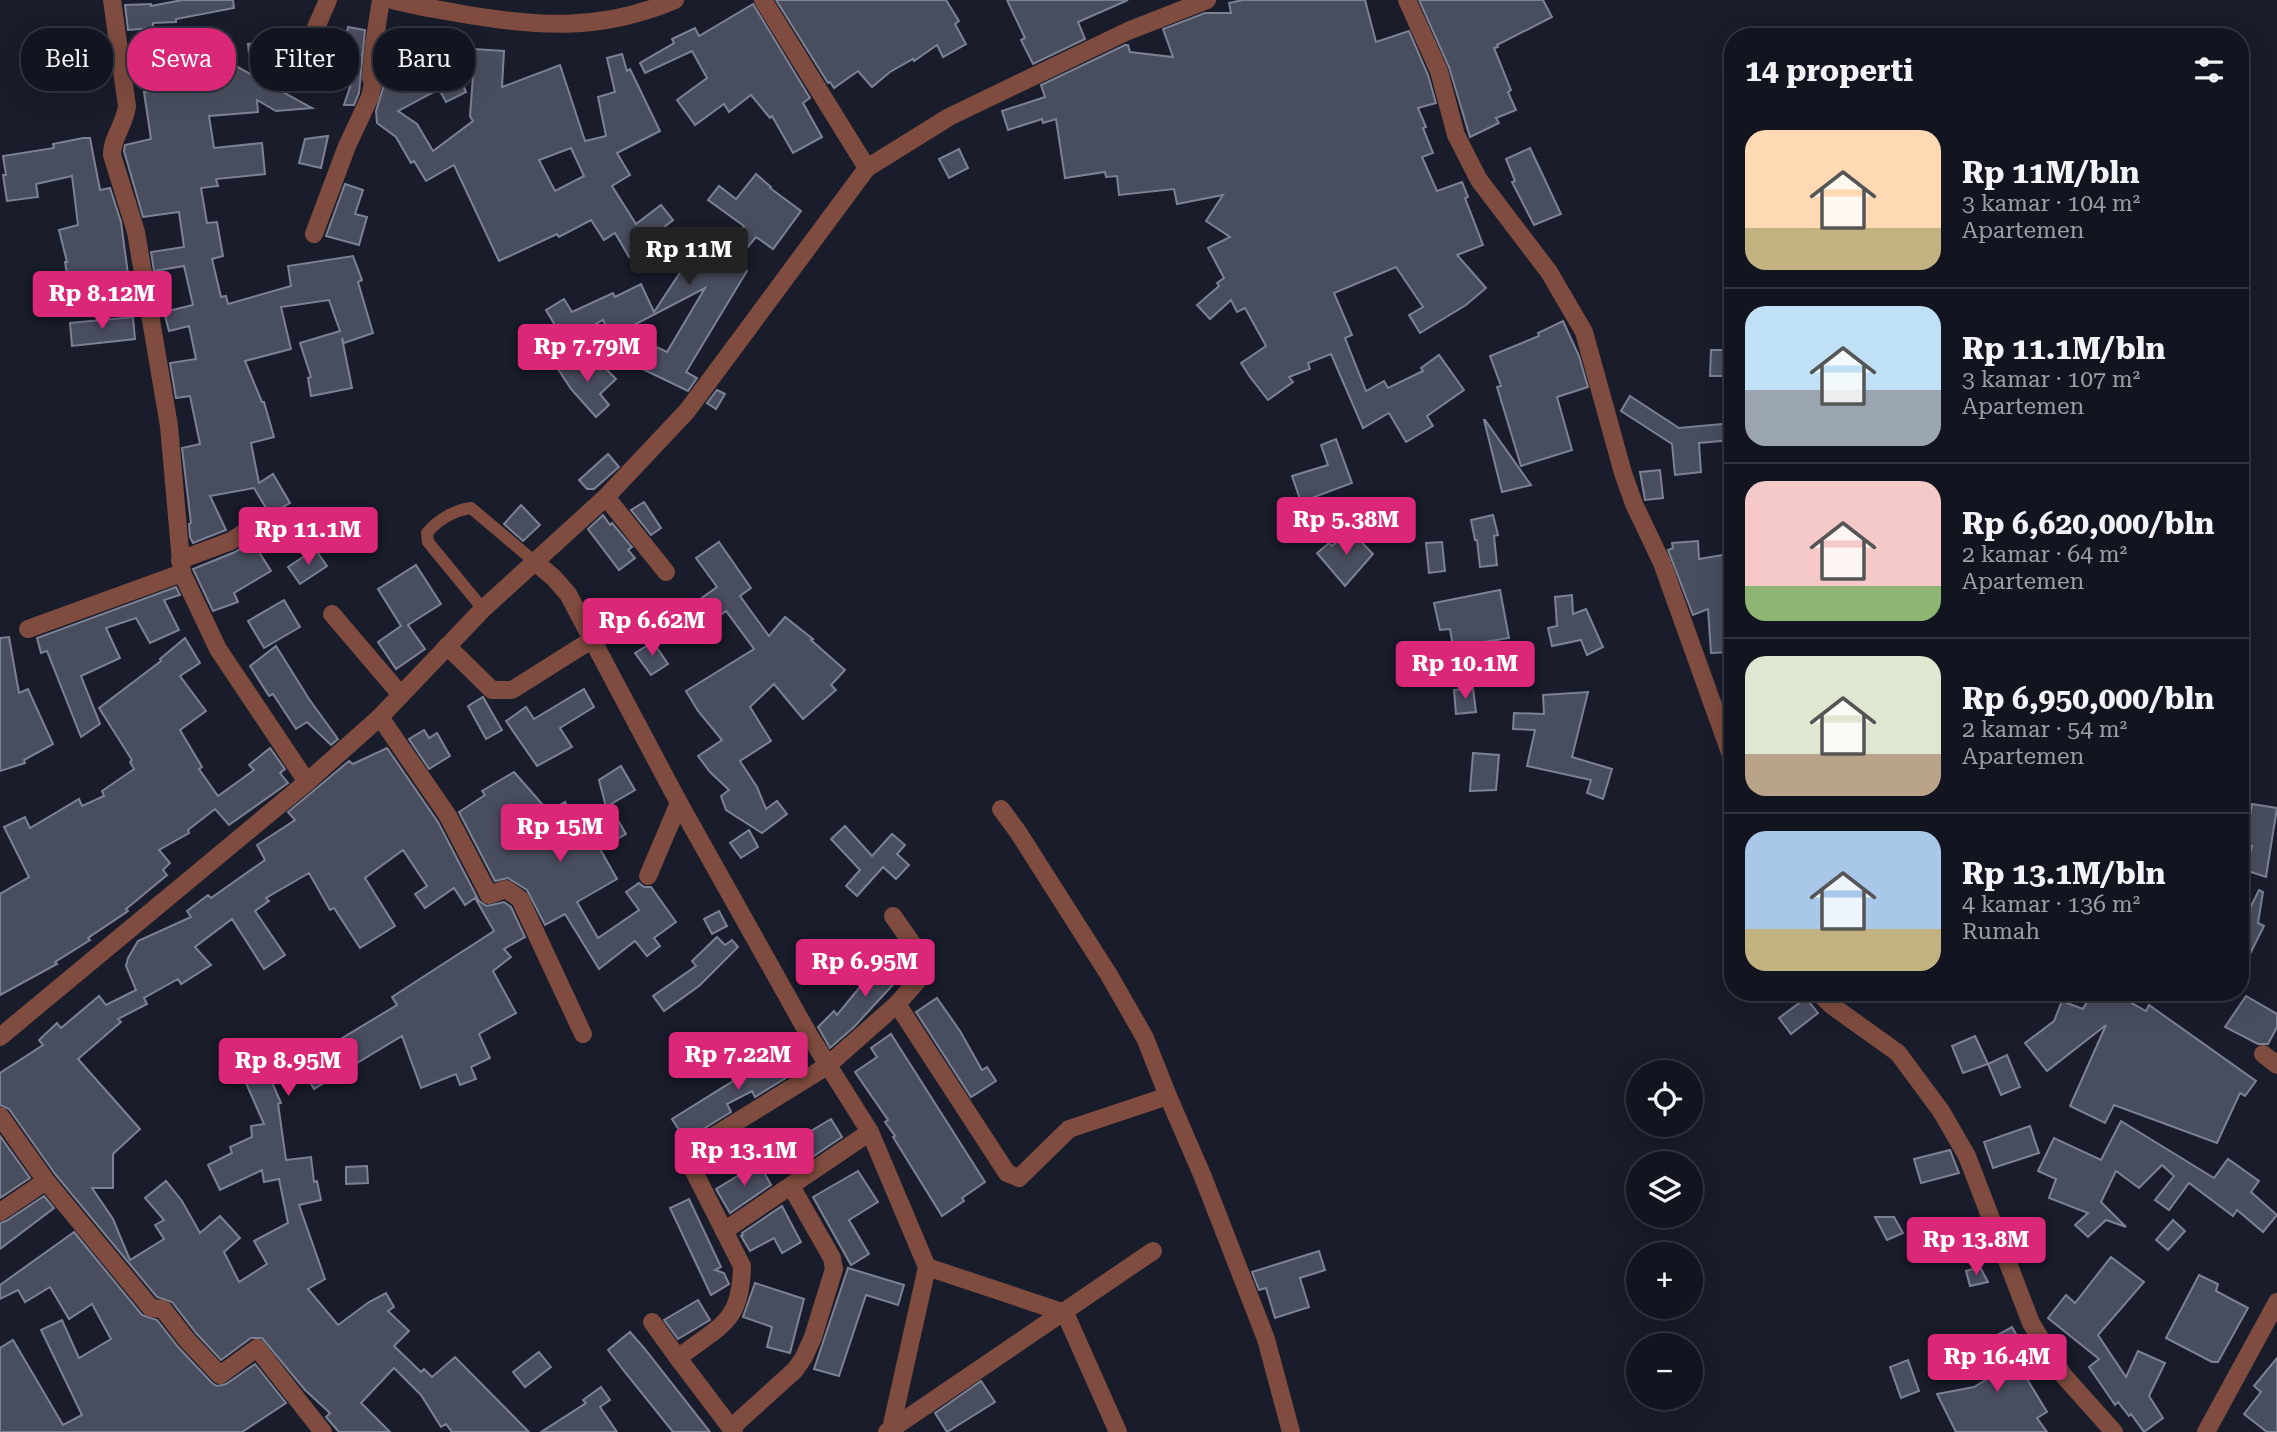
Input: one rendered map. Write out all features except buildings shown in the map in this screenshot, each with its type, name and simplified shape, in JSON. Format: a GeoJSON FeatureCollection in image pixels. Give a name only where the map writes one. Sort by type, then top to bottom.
{"type":"FeatureCollection","features":[{"type":"Feature","properties":{"kind":"street"},"geometry":{"type":"LineString","coordinates":[[112,0],[127,106],[125,121],[112,149],[136,232],[169,426],[181,567],[218,649],[307,782]]}},
{"type":"Feature","properties":{"kind":"street"},"geometry":{"type":"LineString","coordinates":[[316,28],[328,0]]}},
{"type":"Feature","properties":{"kind":"street"},"geometry":{"type":"LineString","coordinates":[[763,0],[867,168]]}},
{"type":"Feature","properties":{"kind":"street"},"geometry":{"type":"LineString","coordinates":[[0,1037],[380,718],[483,609],[606,497],[687,411],[867,168],[949,117],[1128,31],[1207,0]]}},
{"type":"Feature","properties":{"kind":"street"},"geometry":{"type":"LineString","coordinates":[[1407,0],[1439,71],[1456,135],[1479,180],[1549,272],[1584,332],[1623,473],[1634,504],[1662,563],[1724,736]]}},
{"type":"Feature","properties":{"kind":"street"},"geometry":{"type":"LineString","coordinates":[[314,234],[347,146],[370,97],[377,21],[391,1],[464,7],[526,24],[561,24],[625,18],[672,1]]}},
{"type":"Feature","properties":{"kind":"street"},"geometry":{"type":"LineString","coordinates":[[606,497],[666,572]]}},
{"type":"Feature","properties":{"kind":"street"},"geometry":{"type":"LineString","coordinates":[[28,629],[181,567],[231,541],[265,519]]}},
{"type":"Feature","properties":{"kind":"street"},"geometry":{"type":"LineString","coordinates":[[535,562],[568,594],[679,803],[827,1066],[870,1132],[927,1267],[889,1430]]}},
{"type":"Feature","properties":{"kind":"street"},"geometry":{"type":"LineString","coordinates":[[332,614],[401,695]]}},
{"type":"Feature","properties":{"kind":"street"},"geometry":{"type":"LineString","coordinates":[[447,646],[492,690],[501,691],[512,690],[593,639]]}},
{"type":"Feature","properties":{"kind":"street"},"geometry":{"type":"LineString","coordinates":[[380,718],[448,816],[489,895],[506,889],[520,899],[583,1034]]}},
{"type":"Feature","properties":{"kind":"street"},"geometry":{"type":"LineString","coordinates":[[648,876],[679,803]]}},
{"type":"Feature","properties":{"kind":"street"},"geometry":{"type":"LineString","coordinates":[[1000,809],[1018,832],[1109,975],[1144,1038],[1203,1177],[1266,1339],[1291,1432]]}},
{"type":"Feature","properties":{"kind":"street"},"geometry":{"type":"LineString","coordinates":[[678,1358],[723,1326],[737,1306],[742,1266],[686,1160],[688,1152],[827,1066],[898,1004],[920,978],[923,959],[893,916]]}},
{"type":"Feature","properties":{"kind":"street"},"geometry":{"type":"LineString","coordinates":[[1828,1001],[1898,1053],[1941,1111],[1967,1156],[2031,1323],[2063,1375],[2114,1432]]}},
{"type":"Feature","properties":{"kind":"street"},"geometry":{"type":"LineString","coordinates":[[898,1004],[1011,1176],[1018,1178],[1069,1129],[1168,1096]]}},
{"type":"Feature","properties":{"kind":"street"},"geometry":{"type":"LineString","coordinates":[[0,1116],[46,1181],[151,1308],[163,1309],[220,1376],[257,1348],[323,1432]]}},
{"type":"Feature","properties":{"kind":"street"},"geometry":{"type":"LineString","coordinates":[[724,1231],[870,1132]]}},
{"type":"Feature","properties":{"kind":"street"},"geometry":{"type":"LineString","coordinates":[[0,1212],[46,1181]]}},
{"type":"Feature","properties":{"kind":"street"},"geometry":{"type":"LineString","coordinates":[[652,1322],[733,1430],[795,1370],[804,1357],[834,1269],[832,1258],[791,1186]]}},
{"type":"Feature","properties":{"kind":"street"},"geometry":{"type":"LineString","coordinates":[[889,1430],[1153,1251]]}},
{"type":"Feature","properties":{"kind":"street"},"geometry":{"type":"LineString","coordinates":[[927,1267],[1065,1313],[1118,1432]]}},
{"type":"Feature","properties":{"kind":"street"},"geometry":{"type":"LineString","coordinates":[[2206,1432],[2277,1302]]}},
{"type":"Feature","properties":{"kind":"lane"},"geometry":{"type":"LineString","coordinates":[[483,609],[428,542],[427,533],[431,528],[458,510],[471,508],[535,562]]}}]}
